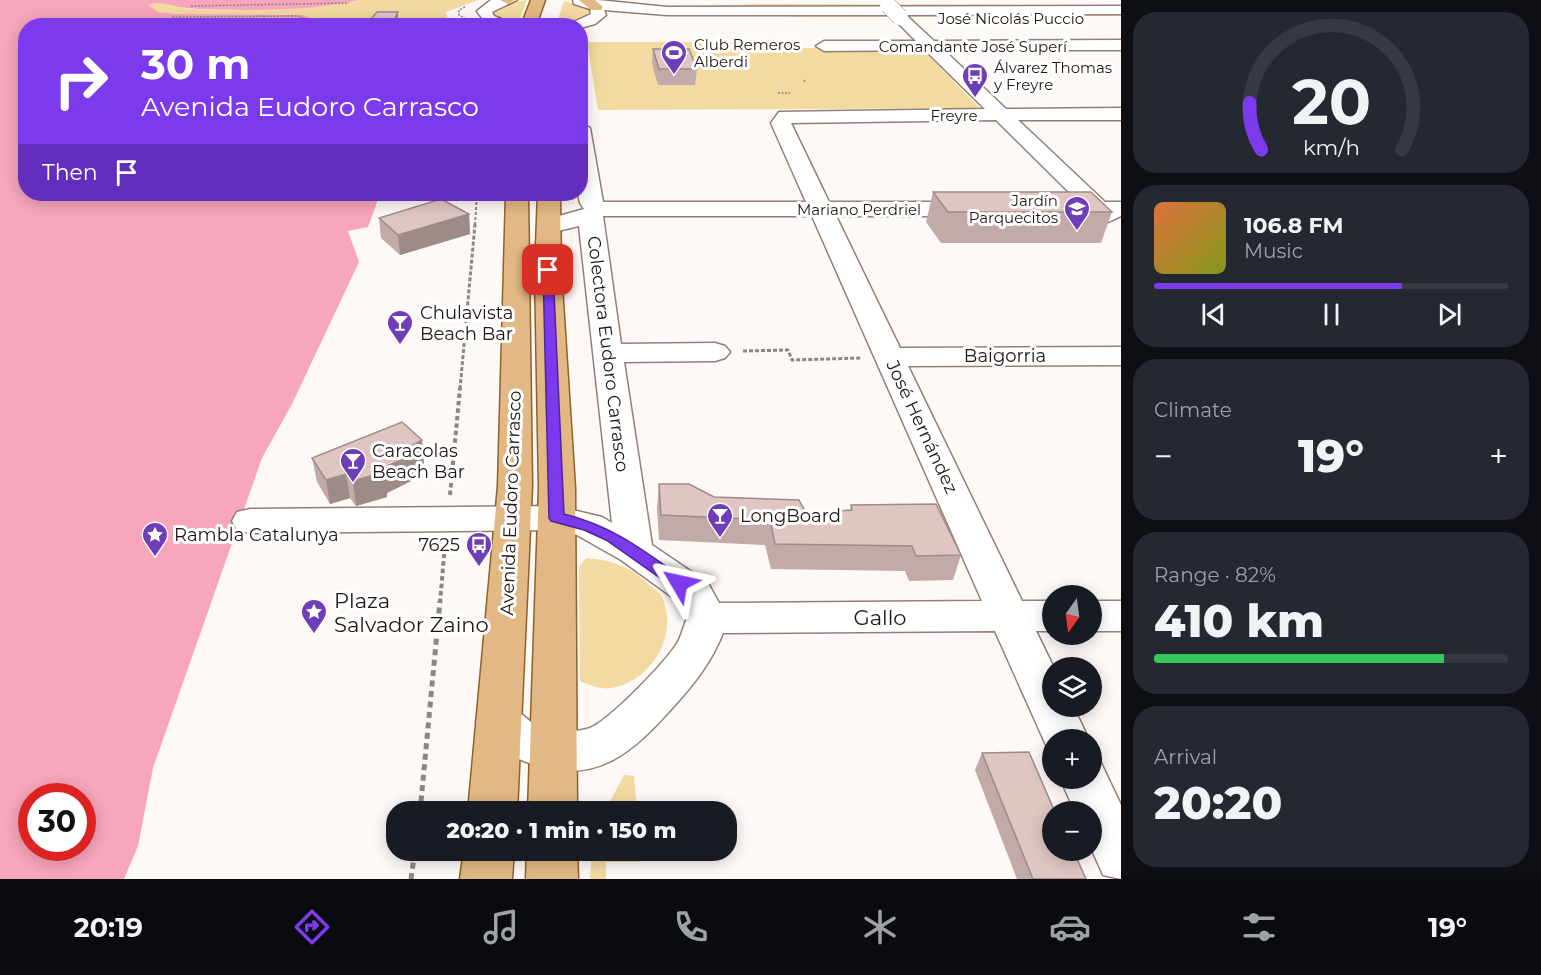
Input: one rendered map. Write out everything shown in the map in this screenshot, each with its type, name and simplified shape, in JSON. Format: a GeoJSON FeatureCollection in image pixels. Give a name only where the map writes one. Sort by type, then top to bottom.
{"type":"FeatureCollection","features":[{"type":"Feature","properties":{"kind":"main road"},"geometry":{"type":"LineString","coordinates":[[531,18],[538,0]]}},
{"type":"Feature","properties":{"kind":"main road"},"geometry":{"type":"LineString","coordinates":[[541,203],[556,518],[552,801]]}},
{"type":"Feature","properties":{"kind":"main road","name":"Avenida Eudoro Carrasco"},"geometry":{"type":"LineString","coordinates":[[493,801],[513,519],[541,203]]}},
{"type":"Feature","properties":{"kind":"main road"},"geometry":{"type":"LineString","coordinates":[[486,879],[488,861]]}},
{"type":"Feature","properties":{"kind":"main road"},"geometry":{"type":"LineString","coordinates":[[552,861],[552,879]]}},
{"type":"Feature","properties":{"kind":"street"},"geometry":{"type":"LineString","coordinates":[[488,18],[484,11],[508,0]]}},
{"type":"Feature","properties":{"kind":"street"},"geometry":{"type":"LineString","coordinates":[[893,10],[1001,115],[1110,209],[1121,231]]}},
{"type":"Feature","properties":{"kind":"street","name":"José Nicolás Puccio"},"geometry":{"type":"LineString","coordinates":[[893,10],[1121,17]]}},
{"type":"Feature","properties":{"kind":"street"},"geometry":{"type":"LineString","coordinates":[[589,14],[667,11],[1121,10]]}},
{"type":"Feature","properties":{"kind":"street"},"geometry":{"type":"LineString","coordinates":[[589,14],[667,11]]}},
{"type":"Feature","properties":{"kind":"street"},"geometry":{"type":"LineString","coordinates":[[1080,17],[1121,45]]}},
{"type":"Feature","properties":{"kind":"street","name":"Comandante José Superí"},"geometry":{"type":"LineString","coordinates":[[824,46],[1121,45]]}},
{"type":"Feature","properties":{"kind":"street","name":"Freyre"},"geometry":{"type":"LineString","coordinates":[[786,116],[1121,114]]}},
{"type":"Feature","properties":{"kind":"street","name":"José Hernández"},"geometry":{"type":"LineString","coordinates":[[786,116],[781,123],[1061,729]]}},
{"type":"Feature","properties":{"kind":"street","name":"Colectora Eudoro Carrasco"},"geometry":{"type":"LineString","coordinates":[[588,178],[634,551]]}},
{"type":"Feature","properties":{"kind":"street","name":"Mariano Perdriel"},"geometry":{"type":"LineString","coordinates":[[541,203],[593,210],[994,209]]}},
{"type":"Feature","properties":{"kind":"street"},"geometry":{"type":"LineString","coordinates":[[1040,209],[1110,209]]}},
{"type":"Feature","properties":{"kind":"street"},"geometry":{"type":"LineString","coordinates":[[608,353],[715,352]]}},
{"type":"Feature","properties":{"kind":"street","name":"Baigorria"},"geometry":{"type":"LineString","coordinates":[[889,357],[1121,356]]}},
{"type":"Feature","properties":{"kind":"street"},"geometry":{"type":"LineString","coordinates":[[250,521],[556,518],[589,526],[634,551],[694,593],[707,618],[701,643],[684,667],[614,738],[591,749],[553,751],[535,747],[511,735],[499,722]]}},
{"type":"Feature","properties":{"kind":"street","name":"Gallo"},"geometry":{"type":"LineString","coordinates":[[707,618],[1042,616]]}},
{"type":"Feature","properties":{"kind":"street"},"geometry":{"type":"LineString","coordinates":[[1102,616],[1121,616]]}},
{"type":"Feature","properties":{"kind":"street"},"geometry":{"type":"LineString","coordinates":[[1089,789],[1121,858]]}},
{"type":"Feature","properties":{"kind":"path"},"geometry":{"type":"LineString","coordinates":[[191,6],[349,3]]}},
{"type":"Feature","properties":{"kind":"path"},"geometry":{"type":"LineString","coordinates":[[172,18],[298,16],[305,18]]}},
{"type":"Feature","properties":{"kind":"path"},"geometry":{"type":"LineString","coordinates":[[778,93],[790,93]]}},
{"type":"Feature","properties":{"kind":"path"},"geometry":{"type":"LineString","coordinates":[[715,352],[788,350],[792,360],[889,357]]}},
{"type":"Feature","properties":{"kind":"path"},"geometry":{"type":"LineString","coordinates":[[411,879],[413,861]]}},
{"type":"Feature","properties":{"kind":"shaded area"},"geometry":{"type":"Polygon","coordinates":[[[0,0],[360,0],[274,10],[207,9],[158,3],[148,5],[158,12],[178,14],[303,15],[310,18],[18,18],[18,201],[377,201],[368,227],[348,231],[359,262],[292,404],[262,458],[153,768],[138,846],[124,879],[0,879],[0,0]]]}},
{"type":"Feature","properties":{"kind":"shaded area"},"geometry":{"type":"Polygon","coordinates":[[[360,0],[479,0],[446,12],[447,17],[450,18],[310,18],[303,15],[178,14],[158,12],[147,5],[158,3],[192,9],[254,10],[360,0]]]}},
{"type":"Feature","properties":{"kind":"shaded area"},"geometry":{"type":"Polygon","coordinates":[[[527,0],[520,18],[494,18],[490,11],[512,2],[527,0]]]}},
{"type":"Feature","properties":{"kind":"shaded area"},"geometry":{"type":"Polygon","coordinates":[[[564,1],[589,7],[593,14],[584,18],[558,18],[564,1]]]}},
{"type":"Feature","properties":{"kind":"shaded area"},"geometry":{"type":"Polygon","coordinates":[[[765,4],[1121,5],[1121,7],[658,7],[765,4]]]}},
{"type":"Feature","properties":{"kind":"shaded area"},"geometry":{"type":"Polygon","coordinates":[[[1121,12],[1121,16],[788,17],[807,13],[1121,12]]]}},
{"type":"Feature","properties":{"kind":"shaded area"},"geometry":{"type":"Polygon","coordinates":[[[588,42],[759,42],[763,48],[917,48],[923,50],[980,108],[598,110],[588,42]]]}},
{"type":"Feature","properties":{"kind":"shaded area"},"geometry":{"type":"Polygon","coordinates":[[[586,558],[603,560],[632,571],[659,593],[666,610],[666,635],[656,658],[639,676],[628,683],[611,688],[598,687],[580,681],[579,567],[586,558]]]}},
{"type":"Feature","properties":{"kind":"shaded area"},"geometry":{"type":"Polygon","coordinates":[[[624,775],[634,776],[636,801],[610,801],[624,775]]]}},
{"type":"Feature","properties":{"kind":"shaded area"},"geometry":{"type":"Polygon","coordinates":[[[591,861],[640,861],[606,862],[606,879],[590,879],[591,861]]]}},
{"type":"Feature","properties":{"kind":"building"},"geometry":{"type":"Polygon","coordinates":[[[377,12],[398,12],[395,18],[372,18],[377,12]]]}},
{"type":"Feature","properties":{"kind":"building"},"geometry":{"type":"Polygon","coordinates":[[[653,49],[689,49],[697,69],[659,69],[653,49]]]}},
{"type":"Feature","properties":{"kind":"building"},"geometry":{"type":"Polygon","coordinates":[[[933,192],[1091,192],[1112,212],[948,212],[933,192]]]}},
{"type":"Feature","properties":{"kind":"building"},"geometry":{"type":"Polygon","coordinates":[[[434,201],[445,201],[469,214],[398,235],[379,218],[434,201]]]}},
{"type":"Feature","properties":{"kind":"building"},"geometry":{"type":"Polygon","coordinates":[[[402,422],[422,440],[413,445],[421,451],[381,469],[384,472],[353,481],[346,474],[326,480],[312,458],[402,422]]]}},
{"type":"Feature","properties":{"kind":"building"},"geometry":{"type":"Polygon","coordinates":[[[659,484],[689,484],[714,497],[799,500],[806,513],[852,510],[851,505],[936,504],[961,555],[916,556],[912,546],[775,544],[770,520],[661,515],[659,484]]]}},
{"type":"Feature","properties":{"kind":"building"},"geometry":{"type":"Polygon","coordinates":[[[1029,752],[1042,782],[1042,789],[1045,789],[1050,801],[1042,801],[1042,861],[1078,861],[1086,879],[1033,879],[982,753],[1029,752]]]}},
{"type":"Feature","properties":{"kind":"place","name":"Club Remeros Alberdi"},"geometry":{"type":"Point","coordinates":[674,76]}},
{"type":"Feature","properties":{"kind":"place","name":"Álvarez Thomas y Freyre"},"geometry":{"type":"Point","coordinates":[975,99]}},
{"type":"Feature","properties":{"kind":"place","name":"Jardín Parquecitos"},"geometry":{"type":"Point","coordinates":[1077,232]}},
{"type":"Feature","properties":{"kind":"place","name":"Chulavista Beach Bar"},"geometry":{"type":"Point","coordinates":[400,346]}},
{"type":"Feature","properties":{"kind":"place","name":"Caracolas Beach Bar"},"geometry":{"type":"Point","coordinates":[353,484]}},
{"type":"Feature","properties":{"kind":"place","name":"LongBoard"},"geometry":{"type":"Point","coordinates":[720,539]}},
{"type":"Feature","properties":{"kind":"place","name":"Rambla Catalunya"},"geometry":{"type":"Point","coordinates":[155,558]}},
{"type":"Feature","properties":{"kind":"place","name":"7625"},"geometry":{"type":"Point","coordinates":[479,568]}},
{"type":"Feature","properties":{"kind":"place","name":"Plaza Salvador Zaino"},"geometry":{"type":"Point","coordinates":[314,635]}},
{"type":"Feature","properties":{"kind":"route"},"geometry":{"type":"LineString","coordinates":[[548,270],[557,488],[556,518],[589,526],[611,536],[679,583]]}}]}
